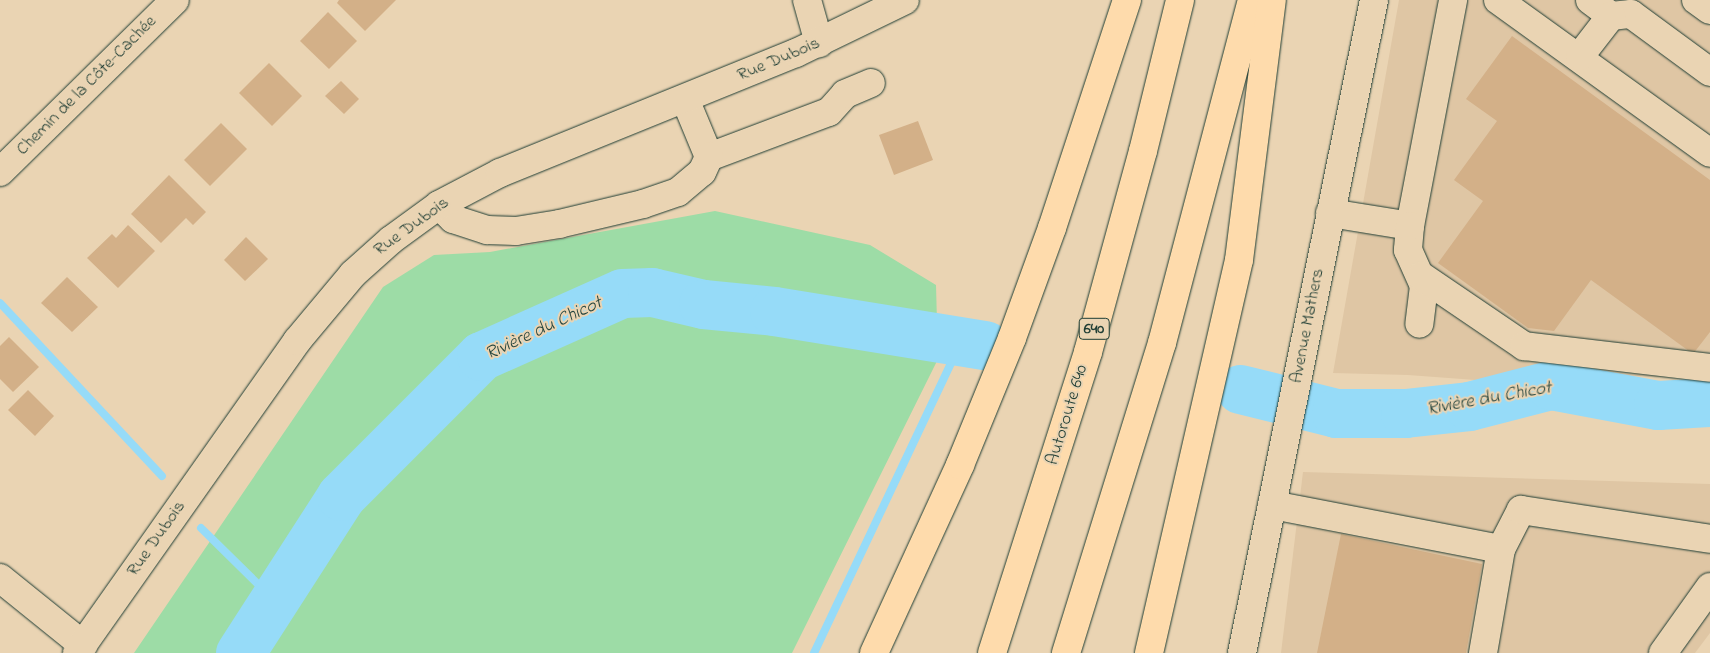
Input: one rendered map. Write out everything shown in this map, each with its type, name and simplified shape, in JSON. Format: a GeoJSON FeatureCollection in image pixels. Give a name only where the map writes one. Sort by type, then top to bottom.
{"type":"FeatureCollection","features":[{"type":"Feature","properties":{"kind":"highway"},"geometry":{"type":"LineString","coordinates":[[874,653],[956,473],[1008,348],[1052,228],[1127,0]]}},
{"type":"Feature","properties":{"kind":"highway","name":"Autoroute 640"},"geometry":{"type":"LineString","coordinates":[[992,653],[1088,352],[1144,151],[1180,0]]}},
{"type":"Feature","properties":{"kind":"highway"},"geometry":{"type":"LineString","coordinates":[[1066,653],[1124,475],[1170,315],[1252,0]]}},
{"type":"Feature","properties":{"kind":"highway"},"geometry":{"type":"LineString","coordinates":[[1149,653],[1239,260],[1272,0]]}},
{"type":"Feature","properties":{"kind":"street","name":"Chemin de la Côte-Cachée"},"geometry":{"type":"LineString","coordinates":[[0,172],[175,0]]}},
{"type":"Feature","properties":{"kind":"street"},"geometry":{"type":"LineString","coordinates":[[807,0],[819,43]]}},
{"type":"Feature","properties":{"kind":"street","name":"Rue Dubois"},"geometry":{"type":"LineString","coordinates":[[80,649],[318,314],[372,256],[439,205],[521,164],[819,43],[905,0]]}},
{"type":"Feature","properties":{"kind":"street","name":"Avenue Mathers"},"geometry":{"type":"LineString","coordinates":[[1242,653],[1374,0]]}},
{"type":"Feature","properties":{"kind":"street"},"geometry":{"type":"LineString","coordinates":[[1419,324],[1424,296],[1421,276],[1408,250],[1410,226],[1453,0]]}},
{"type":"Feature","properties":{"kind":"street"},"geometry":{"type":"LineString","coordinates":[[1498,0],[1580,56],[1710,153]]}},
{"type":"Feature","properties":{"kind":"street"},"geometry":{"type":"LineString","coordinates":[[1696,0],[1710,10]]}},
{"type":"Feature","properties":{"kind":"street"},"geometry":{"type":"LineString","coordinates":[[1580,56],[1618,7],[1710,72]]}},
{"type":"Feature","properties":{"kind":"street"},"geometry":{"type":"LineString","coordinates":[[439,205],[453,219],[487,230],[516,231],[559,224],[644,204],[678,192],[702,172],[709,157],[828,112],[845,94],[871,83]]}},
{"type":"Feature","properties":{"kind":"street"},"geometry":{"type":"LineString","coordinates":[[685,99],[709,157]]}},
{"type":"Feature","properties":{"kind":"street"},"geometry":{"type":"LineString","coordinates":[[1330,213],[1410,226]]}},
{"type":"Feature","properties":{"kind":"street"},"geometry":{"type":"LineString","coordinates":[[1421,276],[1524,346],[1710,368]]}},
{"type":"Feature","properties":{"kind":"street"},"geometry":{"type":"LineString","coordinates":[[1272,505],[1501,549]]}},
{"type":"Feature","properties":{"kind":"street"},"geometry":{"type":"LineString","coordinates":[[1483,653],[1501,549],[1521,510],[1710,539]]}},
{"type":"Feature","properties":{"kind":"street"},"geometry":{"type":"LineString","coordinates":[[0,578],[80,649]]}},
{"type":"Feature","properties":{"kind":"street"},"geometry":{"type":"LineString","coordinates":[[1663,653],[1710,586]]}},
{"type":"Feature","properties":{"kind":"shaded area"},"geometry":{"type":"Polygon","coordinates":[[[1399,0],[1710,0],[1710,379],[1588,374],[1516,383],[1408,375],[1333,373],[1399,0]]]}},
{"type":"Feature","properties":{"kind":"shaded area"},"geometry":{"type":"Polygon","coordinates":[[[1303,472],[1710,484],[1710,633],[1695,653],[1281,653],[1303,472]]]}},
{"type":"Feature","properties":{"kind":"green space"},"geometry":{"type":"Polygon","coordinates":[[[715,211],[870,245],[936,285],[938,359],[792,653],[134,653],[383,287],[434,255],[490,252],[715,211]]]}},
{"type":"Feature","properties":{"kind":"building"},"geometry":{"type":"Polygon","coordinates":[[[339,0],[396,0],[365,31],[337,3],[339,0]]]}},
{"type":"Feature","properties":{"kind":"building"},"geometry":{"type":"Polygon","coordinates":[[[328,12],[357,41],[329,69],[300,41],[328,12]]]}},
{"type":"Feature","properties":{"kind":"building"},"geometry":{"type":"Polygon","coordinates":[[[1512,36],[1710,180],[1710,332],[1693,354],[1591,280],[1554,331],[1528,328],[1438,263],[1483,201],[1454,180],[1497,121],[1466,99],[1512,36]]]}},
{"type":"Feature","properties":{"kind":"building"},"geometry":{"type":"Polygon","coordinates":[[[269,63],[302,96],[272,126],[239,93],[269,63]]]}},
{"type":"Feature","properties":{"kind":"building"},"geometry":{"type":"Polygon","coordinates":[[[341,81],[359,99],[344,114],[325,96],[341,81]]]}},
{"type":"Feature","properties":{"kind":"building"},"geometry":{"type":"Polygon","coordinates":[[[918,121],[933,160],[894,175],[879,135],[918,121]]]}},
{"type":"Feature","properties":{"kind":"building"},"geometry":{"type":"Polygon","coordinates":[[[221,123],[247,149],[210,186],[184,160],[221,123]]]}},
{"type":"Feature","properties":{"kind":"building"},"geometry":{"type":"Polygon","coordinates":[[[169,175],[206,212],[193,225],[186,218],[161,243],[131,214],[169,175]]]}},
{"type":"Feature","properties":{"kind":"building"},"geometry":{"type":"Polygon","coordinates":[[[128,225],[155,251],[118,288],[87,258],[112,234],[116,238],[128,225]]]}},
{"type":"Feature","properties":{"kind":"building"},"geometry":{"type":"Polygon","coordinates":[[[246,237],[268,259],[245,281],[224,260],[246,237]]]}},
{"type":"Feature","properties":{"kind":"building"},"geometry":{"type":"Polygon","coordinates":[[[67,277],[98,307],[72,332],[41,303],[67,277]]]}},
{"type":"Feature","properties":{"kind":"building"},"geometry":{"type":"Polygon","coordinates":[[[9,337],[39,367],[13,392],[0,379],[0,346],[9,337]]]}},
{"type":"Feature","properties":{"kind":"building"},"geometry":{"type":"Polygon","coordinates":[[[28,390],[54,416],[35,436],[8,410],[28,390]]]}},
{"type":"Feature","properties":{"kind":"building"},"geometry":{"type":"Polygon","coordinates":[[[1341,534],[1482,564],[1466,653],[1317,653],[1341,534]]]}},
{"type":"Feature","properties":{"kind":"waterway","name":"Rivière du Chicot"},"geometry":{"type":"LineString","coordinates":[[240,653],[341,496],[481,356],[622,293],[652,292],[703,304],[774,311],[985,345]]}},
{"type":"Feature","properties":{"kind":"waterway"},"geometry":{"type":"LineString","coordinates":[[0,303],[162,476]]}},
{"type":"Feature","properties":{"kind":"waterway"},"geometry":{"type":"LineString","coordinates":[[814,653],[961,342]]}},
{"type":"Feature","properties":{"kind":"waterway","name":"Rivière du Chicot"},"geometry":{"type":"LineString","coordinates":[[1240,389],[1336,413],[1405,413],[1469,406],[1550,385],[1658,405],[1710,402]]}},
{"type":"Feature","properties":{"kind":"waterway"},"geometry":{"type":"LineString","coordinates":[[201,528],[274,600]]}}]}
